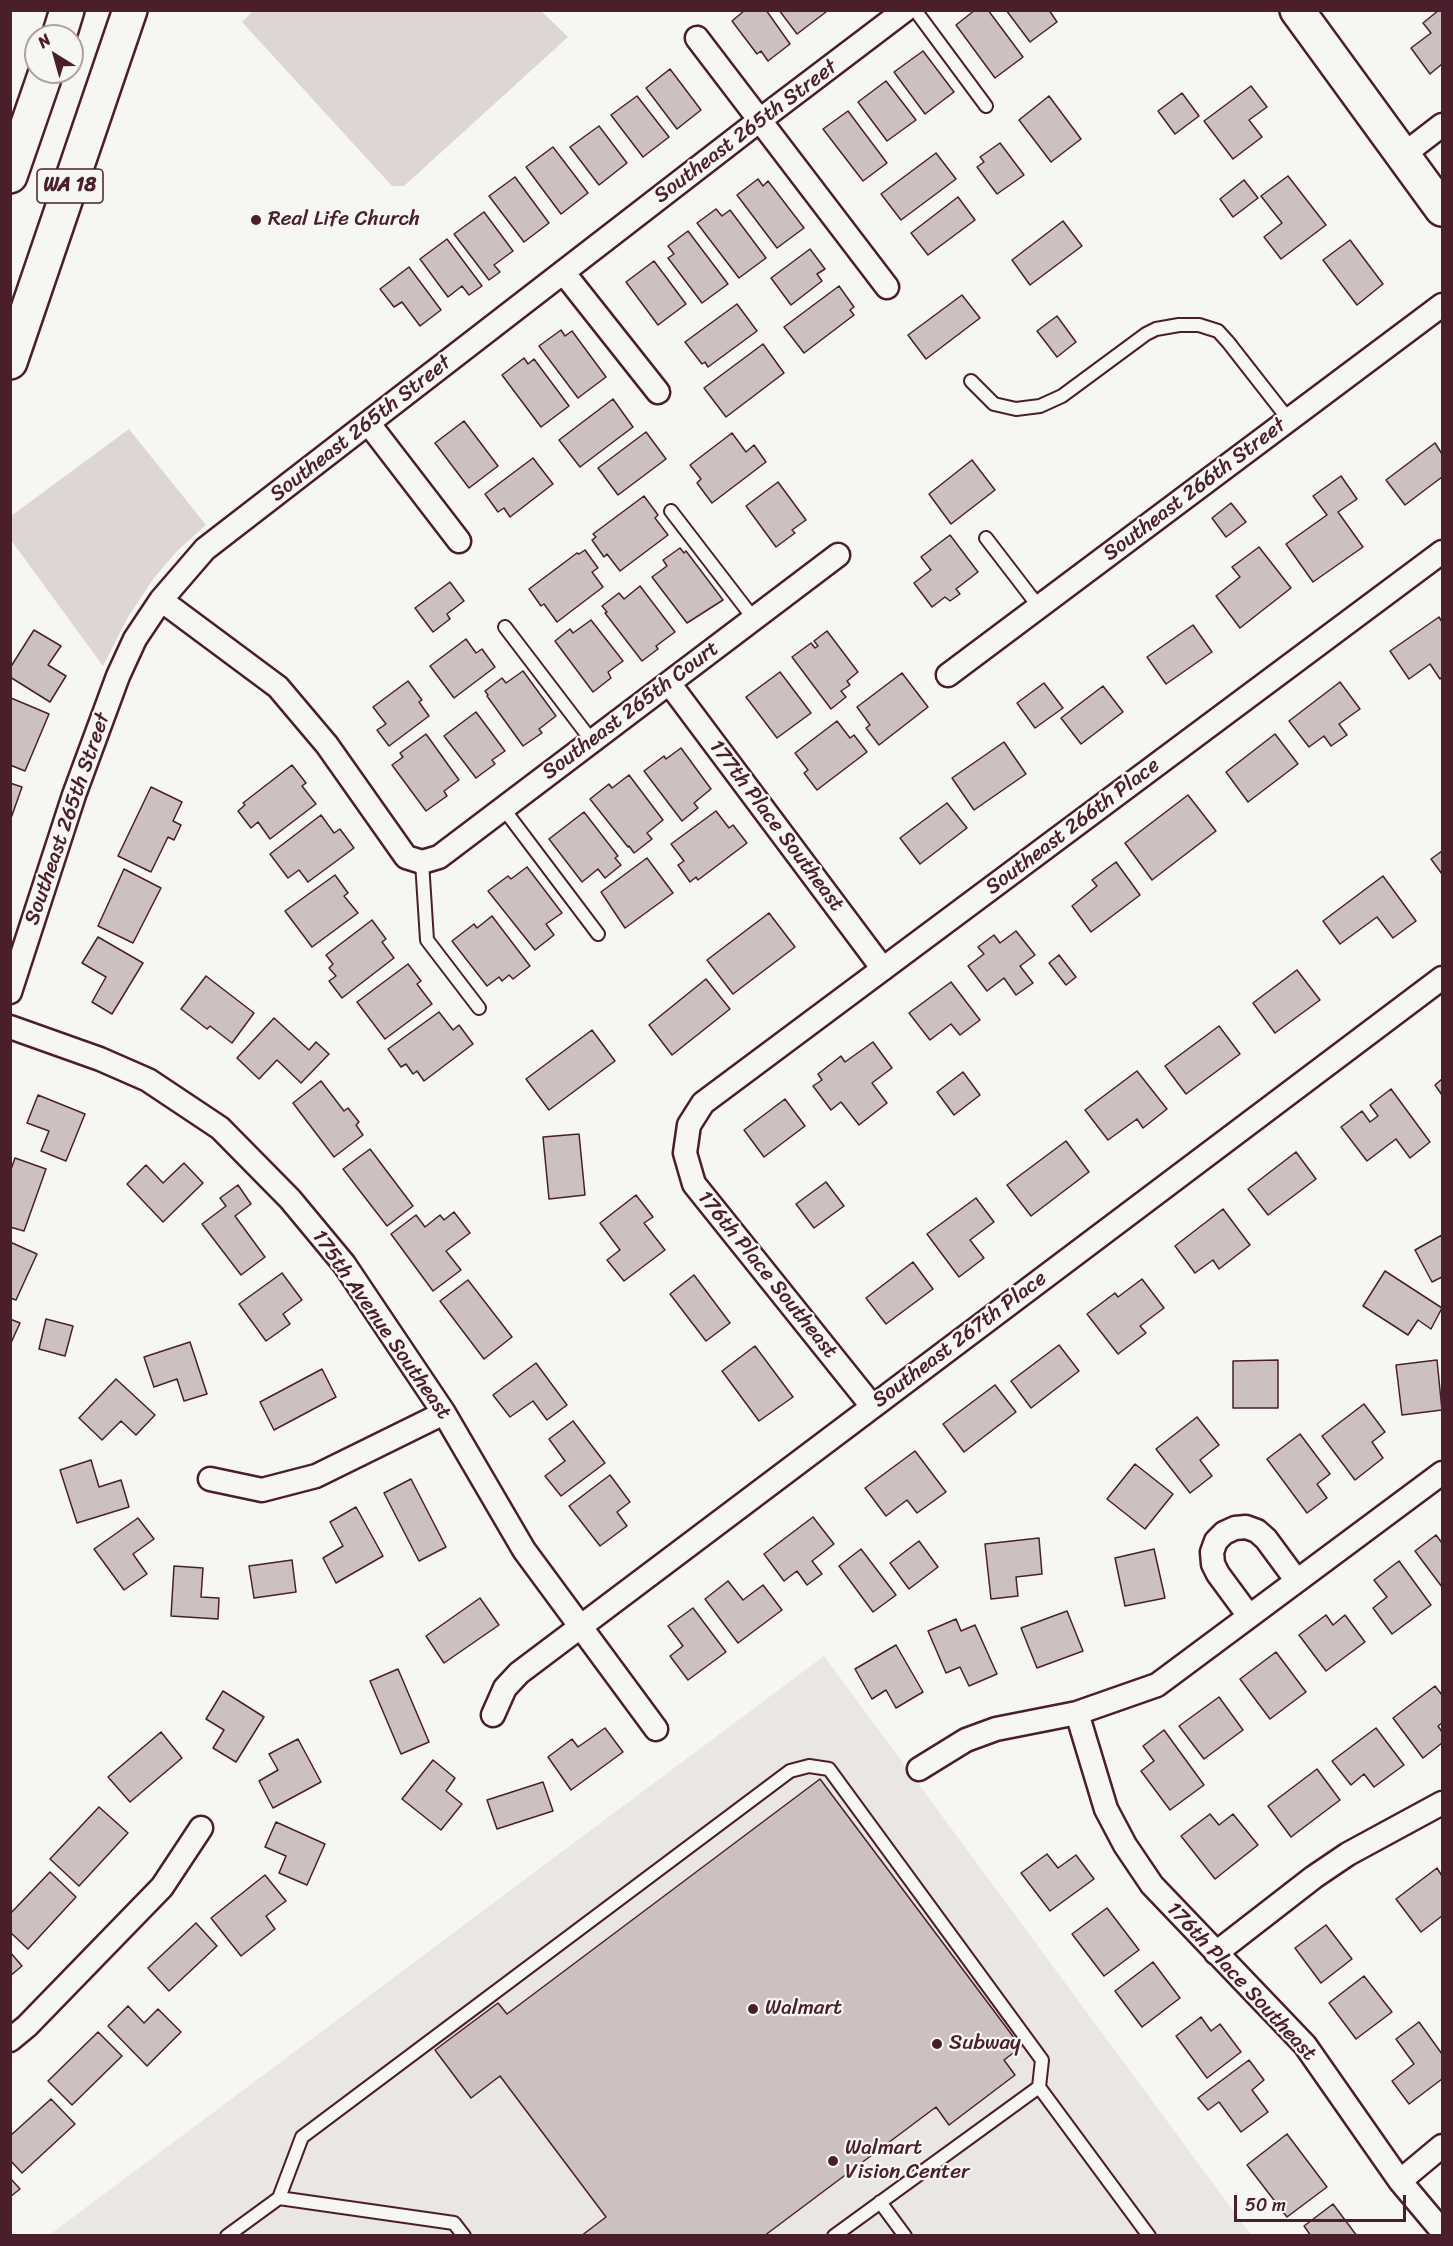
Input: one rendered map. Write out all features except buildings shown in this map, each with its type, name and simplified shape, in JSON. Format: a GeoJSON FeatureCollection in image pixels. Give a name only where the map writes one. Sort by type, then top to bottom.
{"type":"FeatureCollection","features":[{"type":"Feature","properties":{"kind":"main road","name":"WA 18"},"geometry":{"type":"LineString","coordinates":[[10,362],[130,10]]}},
{"type":"Feature","properties":{"kind":"main road"},"geometry":{"type":"LineString","coordinates":[[1297,10],[1443,209]]}},
{"type":"Feature","properties":{"kind":"main road","name":"WA 18"},"geometry":{"type":"LineString","coordinates":[[10,176],[42,84]]}},
{"type":"Feature","properties":{"kind":"street","name":"Southeast 265th Street"},"geometry":{"type":"LineString","coordinates":[[10,992],[74,795],[118,676],[135,639],[161,600],[205,549],[905,10]]}},
{"type":"Feature","properties":{"kind":"street"},"geometry":{"type":"LineString","coordinates":[[697,38],[887,287]]}},
{"type":"Feature","properties":{"kind":"street"},"geometry":{"type":"LineString","coordinates":[[1403,155],[1443,125]]}},
{"type":"Feature","properties":{"kind":"street"},"geometry":{"type":"LineString","coordinates":[[564,272],[658,392]]}},
{"type":"Feature","properties":{"kind":"street","name":"Southeast 266th Street"},"geometry":{"type":"LineString","coordinates":[[948,675],[1443,305]]}},
{"type":"Feature","properties":{"kind":"street"},"geometry":{"type":"LineString","coordinates":[[369,424],[459,541]]}},
{"type":"Feature","properties":{"kind":"street","name":"Southeast 266th Place"},"geometry":{"type":"LineString","coordinates":[[703,1102],[1443,552]]}},
{"type":"Feature","properties":{"kind":"street","name":"Southeast 265th Court"},"geometry":{"type":"LineString","coordinates":[[422,862],[438,857],[838,555]]}},
{"type":"Feature","properties":{"kind":"street"},"geometry":{"type":"LineString","coordinates":[[161,600],[278,687],[327,745],[406,857],[422,862]]}},
{"type":"Feature","properties":{"kind":"street","name":"177th Place Southeast"},"geometry":{"type":"LineString","coordinates":[[669,683],[883,969]]}},
{"type":"Feature","properties":{"kind":"street","name":"Southeast 267th Place"},"geometry":{"type":"LineString","coordinates":[[493,1715],[505,1688],[519,1673],[1443,978]]}},
{"type":"Feature","properties":{"kind":"street","name":"175th Avenue Southeast"},"geometry":{"type":"LineString","coordinates":[[10,1027],[100,1059],[148,1080],[220,1128],[290,1199],[344,1264],[444,1413],[524,1550],[656,1728]]}},
{"type":"Feature","properties":{"kind":"street","name":"176th Place Southeast"},"geometry":{"type":"LineString","coordinates":[[703,1102],[689,1125],[685,1153],[694,1184],[872,1406]]}},
{"type":"Feature","properties":{"kind":"street"},"geometry":{"type":"LineString","coordinates":[[210,1479],[262,1491],[316,1476],[444,1413]]}},
{"type":"Feature","properties":{"kind":"street"},"geometry":{"type":"LineString","coordinates":[[919,1769],[966,1740],[996,1729],[1077,1713],[1156,1685],[1443,1473]]}},
{"type":"Feature","properties":{"kind":"street"},"geometry":{"type":"LineString","coordinates":[[1250,1616],[1213,1564],[1212,1552],[1216,1541],[1224,1533],[1235,1528],[1246,1527],[1257,1531],[1266,1539],[1297,1581]]}},
{"type":"Feature","properties":{"kind":"street","name":"176th Place Southeast"},"geometry":{"type":"LineString","coordinates":[[1077,1713],[1106,1809],[1125,1845],[1152,1885],[1305,2045],[1400,2181],[1443,2231]]}},
{"type":"Feature","properties":{"kind":"street"},"geometry":{"type":"LineString","coordinates":[[1216,1953],[1314,1877],[1348,1854],[1443,1803]]}},
{"type":"Feature","properties":{"kind":"street"},"geometry":{"type":"LineString","coordinates":[[10,2040],[27,2026],[162,1887],[201,1828]]}},
{"type":"Feature","properties":{"kind":"street"},"geometry":{"type":"LineString","coordinates":[[1400,2181],[1443,2146]]}},
{"type":"Feature","properties":{"kind":"lane"},"geometry":{"type":"LineString","coordinates":[[915,10],[986,106]]}},
{"type":"Feature","properties":{"kind":"lane"},"geometry":{"type":"LineString","coordinates":[[971,381],[994,404],[1016,409],[1040,406],[1062,396],[1146,334],[1156,329],[1179,325],[1199,325],[1218,331],[1289,420]]}},
{"type":"Feature","properties":{"kind":"lane"},"geometry":{"type":"LineString","coordinates":[[671,511],[754,619]]}},
{"type":"Feature","properties":{"kind":"lane"},"geometry":{"type":"LineString","coordinates":[[986,538],[1039,607]]}},
{"type":"Feature","properties":{"kind":"lane"},"geometry":{"type":"LineString","coordinates":[[505,627],[592,741]]}},
{"type":"Feature","properties":{"kind":"lane"},"geometry":{"type":"LineString","coordinates":[[503,808],[598,934]]}},
{"type":"Feature","properties":{"kind":"lane"},"geometry":{"type":"LineString","coordinates":[[422,862],[427,940],[479,1008]]}},
{"type":"Feature","properties":{"kind":"lane"},"geometry":{"type":"LineString","coordinates":[[227,2235],[279,2198],[302,2137],[790,1771],[809,1766],[829,1769],[1042,2060],[1039,2087],[1149,2235]]}},
{"type":"Feature","properties":{"kind":"lane"},"geometry":{"type":"LineString","coordinates":[[834,2235],[1039,2087]]}},
{"type":"Feature","properties":{"kind":"lane"},"geometry":{"type":"LineString","coordinates":[[279,2198],[454,2223],[464,2235]]}},
{"type":"Feature","properties":{"kind":"lane"},"geometry":{"type":"LineString","coordinates":[[880,2202],[905,2235]]}},
{"type":"Feature","properties":{"kind":"shaded area"},"geometry":{"type":"Polygon","coordinates":[[[254,10],[541,11],[568,37],[404,186],[392,186],[242,22],[254,10]]]}},
{"type":"Feature","properties":{"kind":"shaded area"},"geometry":{"type":"Polygon","coordinates":[[[129,429],[206,525],[178,550],[154,578],[128,617],[103,666],[11,540],[11,516],[129,429]]]}},
{"type":"Feature","properties":{"kind":"shaded area"},"geometry":{"type":"Polygon","coordinates":[[[824,1656],[1251,2235],[48,2236],[824,1656]]]}},
{"type":"Feature","properties":{"kind":"place","name":"Real Life Church"},"geometry":{"type":"Point","coordinates":[256,220]}},
{"type":"Feature","properties":{"kind":"place","name":"Walmart"},"geometry":{"type":"Point","coordinates":[753,2009]}},
{"type":"Feature","properties":{"kind":"place","name":"Subway"},"geometry":{"type":"Point","coordinates":[937,2044]}},
{"type":"Feature","properties":{"kind":"place","name":"Walmart Vision Center"},"geometry":{"type":"Point","coordinates":[833,2161]}}]}
